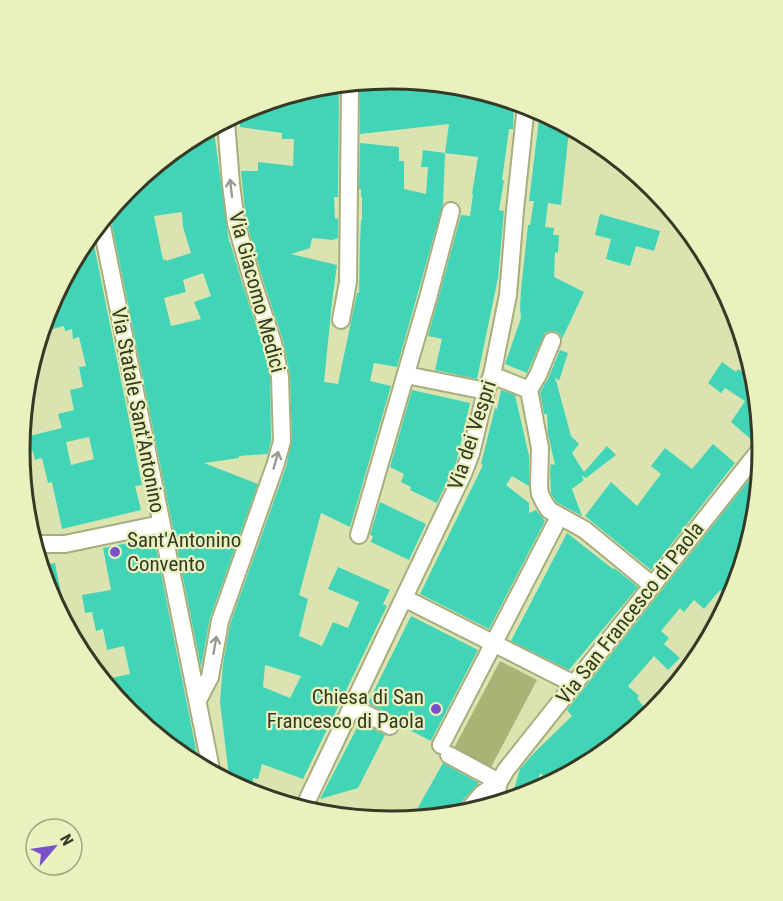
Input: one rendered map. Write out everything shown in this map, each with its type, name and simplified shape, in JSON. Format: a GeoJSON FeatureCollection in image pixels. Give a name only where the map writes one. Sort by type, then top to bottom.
{"type":"FeatureCollection","features":[{"type":"Feature","properties":{"kind":"street"},"geometry":{"type":"LineString","coordinates":[[341,320],[348,282],[350,92]]}},
{"type":"Feature","properties":{"kind":"street","name":"Via dei Vespri"},"geometry":{"type":"LineString","coordinates":[[307,802],[471,453],[508,296],[525,115]]}},
{"type":"Feature","properties":{"kind":"street","name":"Via Giacomo Medici"},"geometry":{"type":"LineString","coordinates":[[198,700],[210,677],[219,621],[282,441],[280,377],[273,343],[236,223],[227,129]]}},
{"type":"Feature","properties":{"kind":"street"},"geometry":{"type":"LineString","coordinates":[[359,536],[451,211]]}},
{"type":"Feature","properties":{"kind":"street","name":"Via Statale Sant'Antonino"},"geometry":{"type":"LineString","coordinates":[[103,233],[210,763]]}},
{"type":"Feature","properties":{"kind":"street"},"geometry":{"type":"LineString","coordinates":[[552,341],[529,390],[540,448],[540,494],[549,510],[585,530],[652,585]]}},
{"type":"Feature","properties":{"kind":"street"},"geometry":{"type":"LineString","coordinates":[[406,375],[489,382],[529,390]]}},
{"type":"Feature","properties":{"kind":"street","name":"Via San Francesco di Paola"},"geometry":{"type":"LineString","coordinates":[[496,797],[499,782],[506,770],[753,459]]}},
{"type":"Feature","properties":{"kind":"street"},"geometry":{"type":"LineString","coordinates":[[499,782],[445,750],[494,643],[559,517]]}},
{"type":"Feature","properties":{"kind":"street"},"geometry":{"type":"LineString","coordinates":[[42,544],[65,544],[161,524]]}},
{"type":"Feature","properties":{"kind":"street"},"geometry":{"type":"LineString","coordinates":[[404,598],[574,684]]}},
{"type":"Feature","properties":{"kind":"street"},"geometry":{"type":"LineString","coordinates":[[353,706],[390,726]]}},
{"type":"Feature","properties":{"kind":"street","name":"Via San Francesco di Paola"},"geometry":{"type":"LineString","coordinates":[[476,802],[499,782]]}},
{"type":"Feature","properties":{"kind":"green space"},"geometry":{"type":"Polygon","coordinates":[[[500,661],[537,680],[490,769],[453,750],[500,661]]]}},
{"type":"Feature","properties":{"kind":"building"},"geometry":{"type":"Polygon","coordinates":[[[392,89],[439,92],[485,101],[514,110],[513,129],[509,129],[499,210],[504,211],[498,278],[477,379],[435,370],[442,339],[428,336],[461,215],[470,216],[478,157],[445,153],[449,124],[360,134],[360,91],[392,89]]]}},
{"type":"Feature","properties":{"kind":"building"},"geometry":{"type":"Polygon","coordinates":[[[339,93],[338,197],[334,197],[335,218],[338,219],[338,238],[333,240],[312,238],[310,248],[291,254],[337,265],[324,382],[338,384],[357,293],[359,293],[362,220],[362,197],[361,189],[359,189],[360,143],[399,147],[399,161],[404,161],[404,189],[426,194],[428,167],[421,167],[423,150],[445,153],[443,204],[397,367],[374,363],[370,381],[391,386],[350,527],[321,513],[299,595],[308,599],[299,636],[322,646],[333,622],[348,628],[359,602],[328,589],[338,567],[390,590],[383,604],[387,606],[303,779],[262,764],[258,779],[253,778],[253,784],[229,773],[220,702],[223,664],[230,624],[286,467],[292,441],[290,375],[283,340],[246,221],[241,171],[258,171],[258,162],[293,166],[294,139],[282,139],[282,133],[240,127],[240,123],[275,108],[339,93]],[[265,665],[263,687],[290,698],[301,676],[265,665]]]}},
{"type":"Feature","properties":{"kind":"building"},"geometry":{"type":"Polygon","coordinates":[[[539,121],[569,135],[561,205],[548,203],[545,227],[554,228],[553,235],[559,235],[558,253],[555,252],[554,277],[584,292],[562,339],[555,331],[545,333],[527,373],[505,364],[521,318],[521,290],[528,225],[530,225],[534,201],[529,201],[539,121]]]}},
{"type":"Feature","properties":{"kind":"building"},"geometry":{"type":"Polygon","coordinates":[[[215,135],[229,242],[263,346],[270,378],[271,440],[268,454],[239,456],[239,458],[204,463],[258,484],[210,618],[201,667],[111,222],[153,179],[215,135]],[[182,212],[154,216],[163,260],[191,253],[183,227],[182,212]],[[203,273],[183,280],[186,292],[164,298],[171,326],[201,319],[194,302],[211,296],[203,273]]]}},
{"type":"Feature","properties":{"kind":"building"},"geometry":{"type":"Polygon","coordinates":[[[600,214],[660,231],[654,251],[636,246],[630,266],[606,259],[611,239],[595,235],[600,214]]]}},
{"type":"Feature","properties":{"kind":"building"},"geometry":{"type":"Polygon","coordinates":[[[94,246],[142,485],[135,486],[141,510],[62,529],[52,482],[48,483],[42,458],[35,460],[33,451],[30,450],[31,436],[62,428],[58,414],[74,410],[70,390],[83,387],[79,367],[86,366],[79,337],[73,339],[72,329],[65,331],[64,326],[51,330],[67,291],[94,246]],[[89,437],[66,442],[71,465],[94,459],[89,437]]]}},
{"type":"Feature","properties":{"kind":"building"},"geometry":{"type":"Polygon","coordinates":[[[560,350],[568,353],[559,381],[555,377],[571,436],[579,444],[572,453],[584,472],[607,446],[616,455],[586,478],[583,476],[584,480],[572,489],[582,516],[556,502],[551,493],[551,464],[555,465],[548,434],[547,414],[544,414],[540,392],[560,350]]]}},
{"type":"Feature","properties":{"kind":"building"},"geometry":{"type":"Polygon","coordinates":[[[722,362],[736,372],[738,369],[745,373],[750,403],[753,441],[731,422],[745,401],[725,388],[721,393],[708,383],[722,362]]]}},
{"type":"Feature","properties":{"kind":"building"},"geometry":{"type":"Polygon","coordinates":[[[412,390],[470,403],[456,463],[437,503],[410,490],[411,487],[401,482],[404,474],[390,467],[412,390]]]}},
{"type":"Feature","properties":{"kind":"building"},"geometry":{"type":"Polygon","coordinates":[[[501,390],[515,395],[529,456],[529,486],[512,476],[506,485],[529,503],[529,513],[536,510],[545,521],[489,629],[420,594],[483,465],[481,464],[501,390]]]}},
{"type":"Feature","properties":{"kind":"building"},"geometry":{"type":"Polygon","coordinates":[[[713,444],[735,463],[651,570],[585,516],[611,482],[637,506],[661,474],[651,466],[665,448],[692,469],[713,444]]]}},
{"type":"Feature","properties":{"kind":"building"},"geometry":{"type":"Polygon","coordinates":[[[752,476],[741,544],[726,586],[704,609],[694,600],[684,612],[680,608],[661,631],[669,638],[664,644],[680,658],[668,670],[654,656],[628,686],[639,696],[637,698],[645,708],[612,737],[572,764],[545,778],[540,773],[538,781],[513,791],[520,769],[572,716],[567,710],[752,476]]]}},
{"type":"Feature","properties":{"kind":"building"},"geometry":{"type":"Polygon","coordinates":[[[380,502],[426,524],[409,560],[371,542],[373,536],[370,535],[380,502]]]}},
{"type":"Feature","properties":{"kind":"building"},"geometry":{"type":"Polygon","coordinates":[[[567,533],[638,587],[569,670],[511,641],[567,533]]]}},
{"type":"Feature","properties":{"kind":"building"},"geometry":{"type":"Polygon","coordinates":[[[154,538],[197,755],[153,722],[111,678],[130,674],[124,646],[107,650],[103,629],[96,631],[92,612],[85,613],[82,595],[111,590],[103,548],[154,538]]]}},
{"type":"Feature","properties":{"kind":"building"},"geometry":{"type":"Polygon","coordinates":[[[55,563],[62,598],[58,589],[48,564],[55,563]]]}},
{"type":"Feature","properties":{"kind":"building"},"geometry":{"type":"Polygon","coordinates":[[[411,616],[478,650],[431,741],[400,725],[395,717],[368,703],[411,616]]]}},
{"type":"Feature","properties":{"kind":"building"},"geometry":{"type":"Polygon","coordinates":[[[360,722],[385,735],[358,788],[320,799],[360,722]]]}},
{"type":"Feature","properties":{"kind":"building"},"geometry":{"type":"Polygon","coordinates":[[[443,763],[479,783],[460,805],[416,811],[443,763]]]}},
{"type":"Feature","properties":{"kind":"place","name":"Sant'Antonino Convento"},"geometry":{"type":"Point","coordinates":[115,552]}},
{"type":"Feature","properties":{"kind":"place","name":"Chiesa di San Francesco di Paola"},"geometry":{"type":"Point","coordinates":[436,709]}}]}
